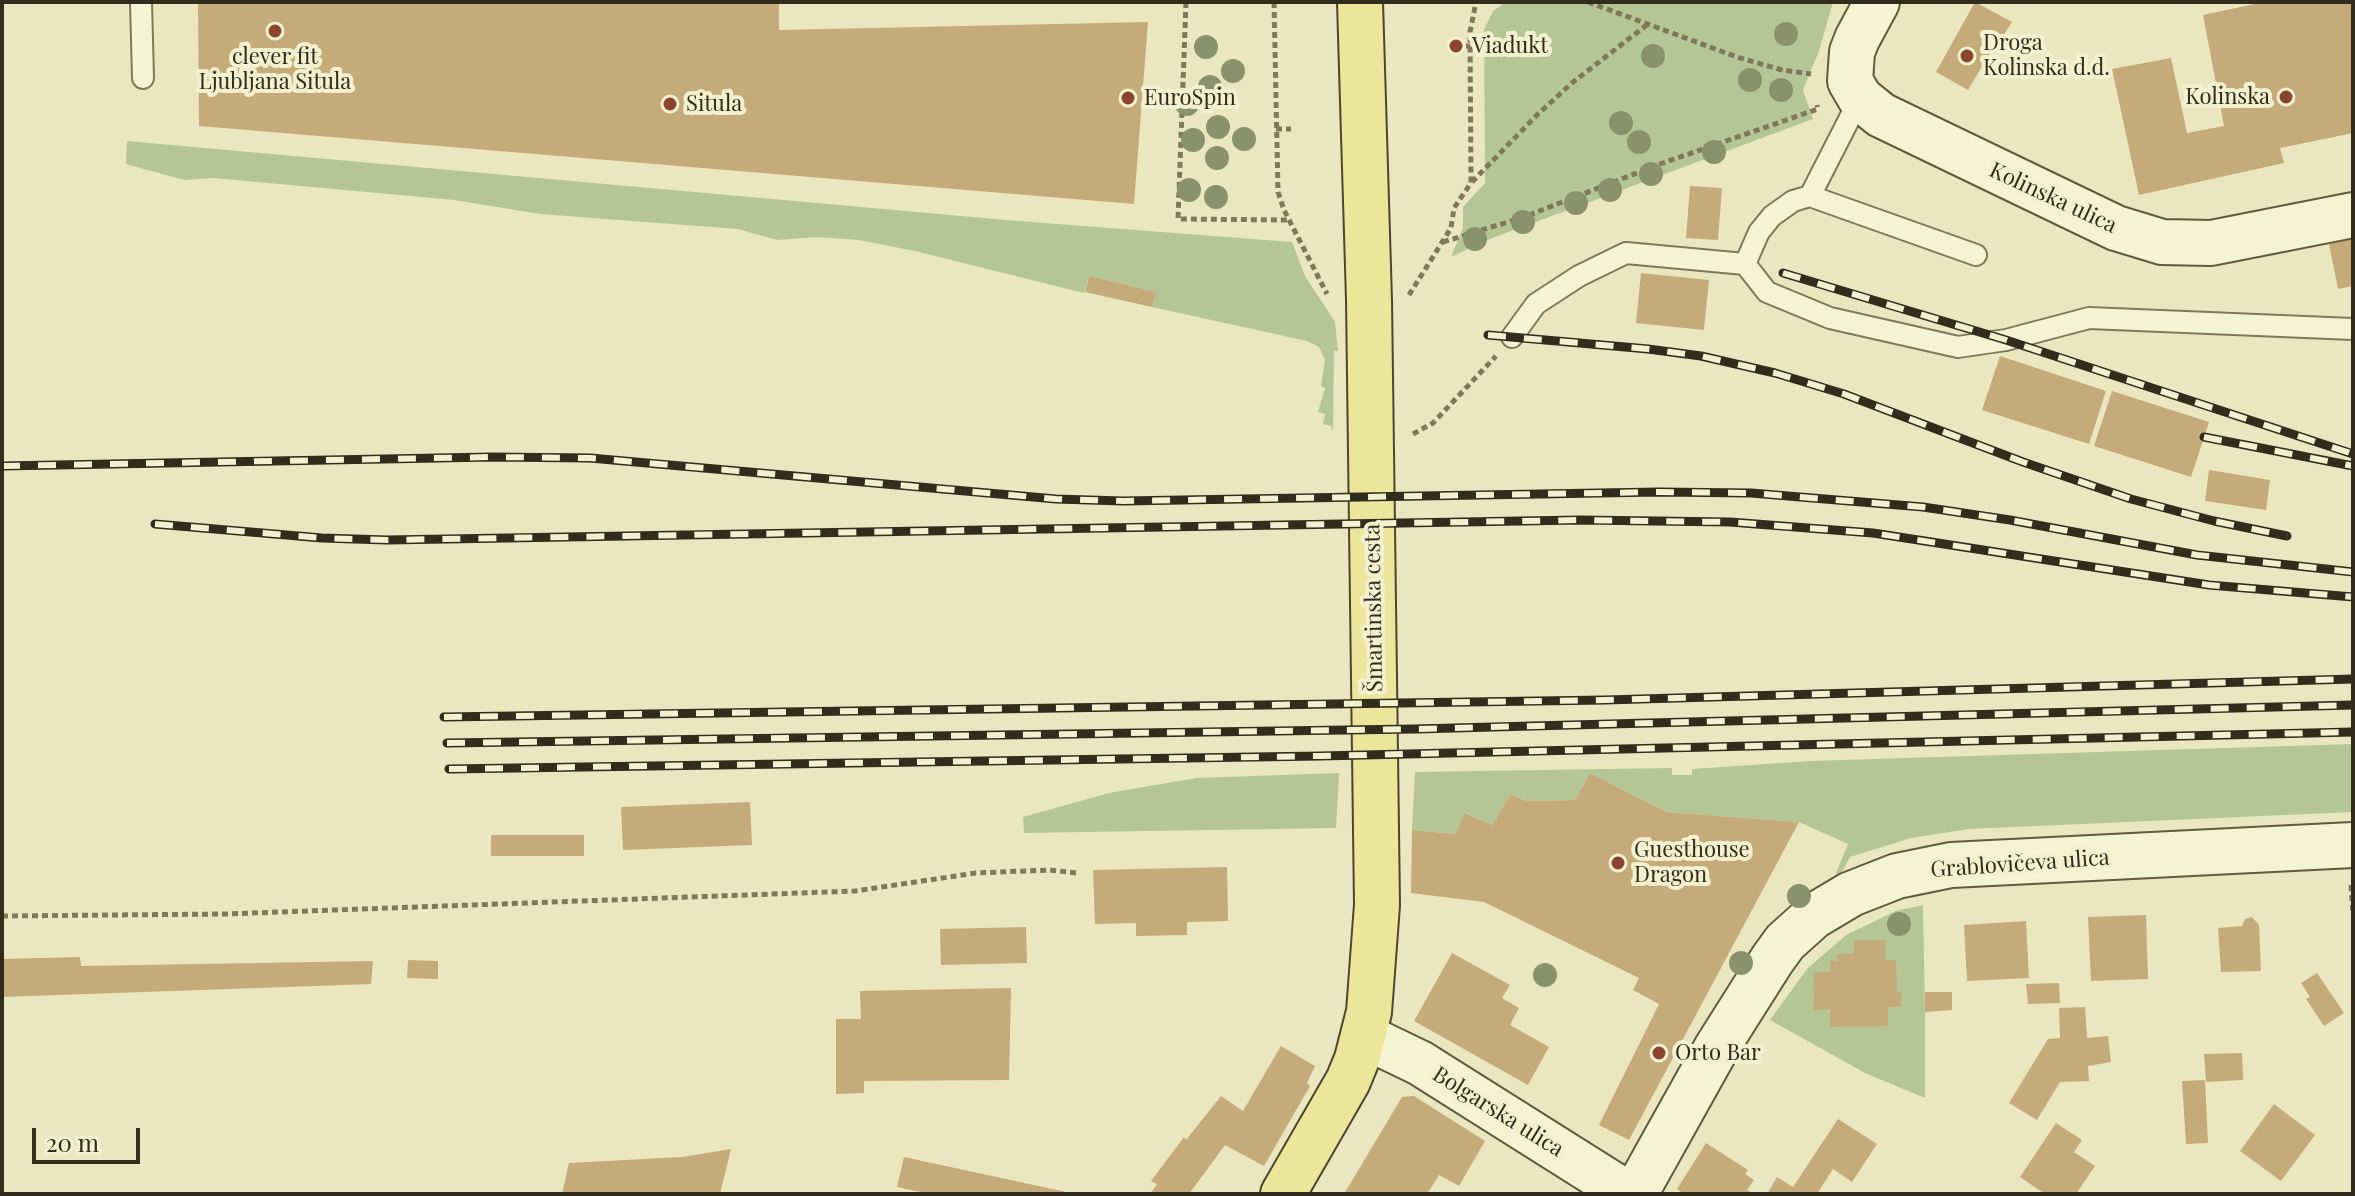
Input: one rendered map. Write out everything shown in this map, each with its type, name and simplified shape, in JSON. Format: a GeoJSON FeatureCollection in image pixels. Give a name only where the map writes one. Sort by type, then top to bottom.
{"type":"FeatureCollection","features":[{"type":"Feature","properties":{"kind":"main road","name":"Šmartinska cesta"},"geometry":{"type":"LineString","coordinates":[[1283,1194],[1348,1081],[1364,1036],[1369,1012],[1377,905],[1369,300],[1360,2]]}},
{"type":"Feature","properties":{"kind":"street"},"geometry":{"type":"LineString","coordinates":[[1860,98],[1850,81],[1852,52],[1872,5]]}},
{"type":"Feature","properties":{"kind":"street","name":"Kolinska ulica"},"geometry":{"type":"LineString","coordinates":[[1860,98],[1881,115],[1930,139],[2116,228],[2148,239],[2211,243],[2353,215]]}},
{"type":"Feature","properties":{"kind":"street","name":"Grablovičeva ulica"},"geometry":{"type":"LineString","coordinates":[[1635,1194],[1723,1037],[1772,960],[1785,942],[1814,916],[1851,894],[1897,876],[1951,865],[2352,862]]}},
{"type":"Feature","properties":{"kind":"street","name":"Bolgarska ulica"},"geometry":{"type":"LineString","coordinates":[[1364,1036],[1420,1063],[1628,1194]]}},
{"type":"Feature","properties":{"kind":"lane"},"geometry":{"type":"LineString","coordinates":[[141,2],[143,78]]}},
{"type":"Feature","properties":{"kind":"lane"},"geometry":{"type":"LineString","coordinates":[[1810,196],[1860,98]]}},
{"type":"Feature","properties":{"kind":"lane"},"geometry":{"type":"LineString","coordinates":[[1745,264],[1759,232],[1772,216],[1793,201],[1810,196],[1976,255]]}},
{"type":"Feature","properties":{"kind":"lane"},"geometry":{"type":"LineString","coordinates":[[1512,337],[1536,304],[1579,276],[1626,253],[1745,264],[1767,292],[1830,318],[1958,347],[2006,340],[2089,318],[2353,329]]}},
{"type":"Feature","properties":{"kind":"path"},"geometry":{"type":"LineString","coordinates":[[1186,2],[1178,219],[1290,220]]}},
{"type":"Feature","properties":{"kind":"path"},"geometry":{"type":"LineString","coordinates":[[1274,2],[1278,192],[1329,299]]}},
{"type":"Feature","properties":{"kind":"path"},"geometry":{"type":"LineString","coordinates":[[1471,183],[1470,32],[1476,2]]}},
{"type":"Feature","properties":{"kind":"path"},"geometry":{"type":"LineString","coordinates":[[1588,2],[1737,57],[1808,75],[1816,73]]}},
{"type":"Feature","properties":{"kind":"path"},"geometry":{"type":"LineString","coordinates":[[1408,297],[1451,228],[1458,199],[1471,183],[1572,83],[1648,24]]}},
{"type":"Feature","properties":{"kind":"path"},"geometry":{"type":"LineString","coordinates":[[1456,46],[1470,46]]}},
{"type":"Feature","properties":{"kind":"path"},"geometry":{"type":"LineString","coordinates":[[1808,75],[1811,86]]}},
{"type":"Feature","properties":{"kind":"path"},"geometry":{"type":"LineString","coordinates":[[1442,242],[1524,217],[1660,164],[1818,109],[1814,97]]}},
{"type":"Feature","properties":{"kind":"path"},"geometry":{"type":"LineString","coordinates":[[1276,129],[1291,129]]}},
{"type":"Feature","properties":{"kind":"path"},"geometry":{"type":"LineString","coordinates":[[1413,434],[1433,423],[1512,337]]}},
{"type":"Feature","properties":{"kind":"path"},"geometry":{"type":"LineString","coordinates":[[2352,862],[2353,915]]}},
{"type":"Feature","properties":{"kind":"path"},"geometry":{"type":"LineString","coordinates":[[2,916],[225,914],[855,891],[976,873],[1050,870],[1077,873]]}},
{"type":"Feature","properties":{"kind":"green space"},"geometry":{"type":"Polygon","coordinates":[[[1506,2],[1833,2],[1819,51],[1803,90],[1813,119],[1490,239],[1451,257],[1463,228],[1463,207],[1485,183],[1484,30],[1493,11],[1506,2]]]}},
{"type":"Feature","properties":{"kind":"green space"},"geometry":{"type":"Polygon","coordinates":[[[127,141],[1006,220],[1292,242],[1305,276],[1335,322],[1338,351],[1334,351],[1333,431],[1331,426],[1323,424],[1325,414],[1318,412],[1325,388],[1321,386],[1325,360],[1319,347],[1307,341],[1152,307],[1155,292],[1089,276],[1084,293],[859,240],[817,237],[777,240],[738,229],[540,214],[454,200],[213,178],[184,180],[126,164],[127,141]]]}},
{"type":"Feature","properties":{"kind":"green space"},"geometry":{"type":"Polygon","coordinates":[[[2353,744],[2353,812],[1969,829],[1911,838],[1850,857],[1839,877],[1836,873],[1848,844],[1799,822],[1666,812],[1590,773],[1575,800],[1526,801],[1511,794],[1492,825],[1466,813],[1455,834],[1412,830],[1415,772],[1672,768],[1672,775],[1692,775],[1692,769],[1810,761],[2353,744]]]}},
{"type":"Feature","properties":{"kind":"green space"},"geometry":{"type":"Polygon","coordinates":[[[1339,773],[1336,828],[1024,833],[1023,817],[1109,793],[1196,778],[1339,773]]]}},
{"type":"Feature","properties":{"kind":"green space"},"geometry":{"type":"Polygon","coordinates":[[[1923,905],[1925,1098],[1865,1073],[1770,1020],[1807,969],[1846,935],[1896,911],[1923,905]]]}},
{"type":"Feature","properties":{"kind":"building","name":"Situla"},"geometry":{"type":"Polygon","coordinates":[[[198,2],[779,2],[779,30],[1148,22],[1134,204],[199,126],[198,2]]]}},
{"type":"Feature","properties":{"kind":"building","name":"Droga Kolinska d.d."},"geometry":{"type":"Polygon","coordinates":[[[1975,2],[2012,22],[1968,90],[1936,72],[1975,2]]]}},
{"type":"Feature","properties":{"kind":"building","name":"Kolinska"},"geometry":{"type":"Polygon","coordinates":[[[2264,2],[2353,2],[2353,133],[2280,148],[2284,163],[2139,195],[2112,69],[2171,58],[2187,133],[2224,126],[2203,15],[2264,2]]]}},
{"type":"Feature","properties":{"kind":"building"},"geometry":{"type":"Polygon","coordinates":[[[1690,186],[1722,188],[1718,240],[1686,238],[1690,186]]]}},
{"type":"Feature","properties":{"kind":"building"},"geometry":{"type":"Polygon","coordinates":[[[2353,239],[2353,286],[2338,289],[2329,244],[2353,239]]]}},
{"type":"Feature","properties":{"kind":"building"},"geometry":{"type":"Polygon","coordinates":[[[1641,273],[1709,280],[1704,330],[1636,323],[1641,273]]]}},
{"type":"Feature","properties":{"kind":"building"},"geometry":{"type":"Polygon","coordinates":[[[1089,276],[1156,292],[1152,307],[1085,292],[1089,276]]]}},
{"type":"Feature","properties":{"kind":"building"},"geometry":{"type":"Polygon","coordinates":[[[2000,356],[2106,391],[2089,444],[1982,410],[2000,356]]]}},
{"type":"Feature","properties":{"kind":"building"},"geometry":{"type":"Polygon","coordinates":[[[2112,391],[2209,422],[2191,477],[2094,446],[2112,391]]]}},
{"type":"Feature","properties":{"kind":"building"},"geometry":{"type":"Polygon","coordinates":[[[2209,470],[2270,480],[2266,510],[2205,501],[2209,470]]]}},
{"type":"Feature","properties":{"kind":"building","name":"Guesthouse Dragon"},"geometry":{"type":"Polygon","coordinates":[[[1590,773],[1666,812],[1799,822],[1629,1140],[1599,1125],[1659,1004],[1633,990],[1639,978],[1484,902],[1411,893],[1412,830],[1455,834],[1465,813],[1492,825],[1511,794],[1526,801],[1575,800],[1590,773]]]}},
{"type":"Feature","properties":{"kind":"building"},"geometry":{"type":"Polygon","coordinates":[[[750,802],[752,845],[623,850],[621,807],[750,802]]]}},
{"type":"Feature","properties":{"kind":"building"},"geometry":{"type":"Polygon","coordinates":[[[491,835],[584,835],[584,856],[491,856],[491,835]]]}},
{"type":"Feature","properties":{"kind":"building"},"geometry":{"type":"Polygon","coordinates":[[[1227,867],[1228,921],[1187,922],[1187,935],[1136,936],[1136,923],[1095,924],[1093,870],[1227,867]]]}},
{"type":"Feature","properties":{"kind":"building"},"geometry":{"type":"Polygon","coordinates":[[[2146,915],[2148,979],[2091,981],[2088,917],[2146,915]]]}},
{"type":"Feature","properties":{"kind":"building"},"geometry":{"type":"Polygon","coordinates":[[[2252,917],[2259,925],[2261,971],[2221,972],[2218,928],[2242,926],[2245,919],[2252,917]]]}},
{"type":"Feature","properties":{"kind":"building"},"geometry":{"type":"Polygon","coordinates":[[[2026,921],[2029,978],[1967,981],[1964,925],[2026,921]]]}},
{"type":"Feature","properties":{"kind":"building"},"geometry":{"type":"Polygon","coordinates":[[[1026,927],[1027,963],[941,965],[940,929],[1026,927]]]}},
{"type":"Feature","properties":{"kind":"building"},"geometry":{"type":"Polygon","coordinates":[[[1854,940],[1885,940],[1885,961],[1896,960],[1901,1007],[1888,1007],[1888,1026],[1830,1027],[1830,1009],[1814,1010],[1813,972],[1830,972],[1830,961],[1838,961],[1837,954],[1854,954],[1854,940]]]}},
{"type":"Feature","properties":{"kind":"building"},"geometry":{"type":"Polygon","coordinates":[[[1452,953],[1510,985],[1502,998],[1519,1008],[1510,1025],[1549,1047],[1528,1085],[1414,1021],[1452,953]]]}},
{"type":"Feature","properties":{"kind":"building"},"geometry":{"type":"Polygon","coordinates":[[[80,957],[81,966],[373,961],[371,984],[2,997],[2,959],[80,957]]]}},
{"type":"Feature","properties":{"kind":"building"},"geometry":{"type":"Polygon","coordinates":[[[408,960],[438,961],[438,979],[407,978],[408,960]]]}},
{"type":"Feature","properties":{"kind":"building"},"geometry":{"type":"Polygon","coordinates":[[[2317,973],[2344,1013],[2324,1026],[2306,999],[2310,997],[2301,983],[2317,973]]]}},
{"type":"Feature","properties":{"kind":"building"},"geometry":{"type":"Polygon","coordinates":[[[2059,983],[2060,1003],[2028,1004],[2026,984],[2059,983]]]}},
{"type":"Feature","properties":{"kind":"building"},"geometry":{"type":"Polygon","coordinates":[[[1011,988],[1009,1080],[864,1081],[864,1093],[836,1094],[836,1019],[861,1019],[860,991],[1011,988]]]}},
{"type":"Feature","properties":{"kind":"building"},"geometry":{"type":"Polygon","coordinates":[[[1925,992],[1952,992],[1952,1010],[1925,1012],[1925,992]]]}},
{"type":"Feature","properties":{"kind":"building"},"geometry":{"type":"Polygon","coordinates":[[[2085,1007],[2087,1038],[2108,1036],[2111,1062],[2088,1066],[2089,1081],[2060,1082],[2037,1120],[2009,1103],[2048,1039],[2060,1038],[2059,1008],[2085,1007]]]}},
{"type":"Feature","properties":{"kind":"building"},"geometry":{"type":"Polygon","coordinates":[[[1281,1046],[1315,1066],[1307,1083],[1310,1086],[1264,1166],[1225,1145],[1189,1194],[1150,1194],[1157,1184],[1151,1181],[1184,1137],[1186,1140],[1221,1096],[1243,1111],[1281,1046]]]}},
{"type":"Feature","properties":{"kind":"building"},"geometry":{"type":"Polygon","coordinates":[[[2242,1053],[2243,1080],[2206,1082],[2204,1054],[2242,1053]]]}},
{"type":"Feature","properties":{"kind":"building"},"geometry":{"type":"Polygon","coordinates":[[[2205,1080],[2208,1143],[2186,1144],[2182,1081],[2205,1080]]]}},
{"type":"Feature","properties":{"kind":"building"},"geometry":{"type":"Polygon","coordinates":[[[1414,1096],[1485,1141],[1459,1186],[1439,1175],[1427,1194],[1344,1194],[1402,1097],[1414,1096]]]}},
{"type":"Feature","properties":{"kind":"building"},"geometry":{"type":"Polygon","coordinates":[[[2274,1104],[2315,1135],[2281,1181],[2240,1151],[2274,1104]]]}},
{"type":"Feature","properties":{"kind":"building"},"geometry":{"type":"Polygon","coordinates":[[[1838,1119],[1877,1144],[1852,1182],[1833,1169],[1817,1194],[1767,1194],[1777,1177],[1793,1187],[1838,1119]]]}},
{"type":"Feature","properties":{"kind":"building"},"geometry":{"type":"Polygon","coordinates":[[[2056,1123],[2082,1140],[2074,1152],[2095,1166],[2076,1194],[2045,1194],[2020,1177],[2056,1123]]]}},
{"type":"Feature","properties":{"kind":"building"},"geometry":{"type":"Polygon","coordinates":[[[1706,1143],[1748,1170],[1745,1174],[1754,1180],[1747,1190],[1754,1194],[1684,1194],[1677,1189],[1706,1143]]]}},
{"type":"Feature","properties":{"kind":"building"},"geometry":{"type":"Polygon","coordinates":[[[731,1149],[720,1194],[562,1194],[569,1163],[682,1157],[731,1149]]]}},
{"type":"Feature","properties":{"kind":"building"},"geometry":{"type":"Polygon","coordinates":[[[904,1157],[1071,1193],[930,1194],[897,1187],[904,1157]]]}},
{"type":"Feature","properties":{"kind":"railway"},"geometry":{"type":"LineString","coordinates":[[1783,273],[2006,340],[2353,454]]}},
{"type":"Feature","properties":{"kind":"railway"},"geometry":{"type":"LineString","coordinates":[[1488,335],[1701,356],[1775,373],[1844,394],[2131,499],[2287,536]]}},
{"type":"Feature","properties":{"kind":"railway"},"geometry":{"type":"LineString","coordinates":[[2204,437],[2353,466]]}},
{"type":"Feature","properties":{"kind":"railway"},"geometry":{"type":"LineString","coordinates":[[2,466],[590,458],[1056,499],[1123,501],[1751,493],[1923,507],[2197,555],[2353,572]]}},
{"type":"Feature","properties":{"kind":"railway"},"geometry":{"type":"LineString","coordinates":[[155,524],[322,538],[387,540],[1581,520],[1730,522],[1873,533],[2209,585],[2353,597]]}},
{"type":"Feature","properties":{"kind":"railway"},"geometry":{"type":"LineString","coordinates":[[444,717],[1605,700],[2353,679]]}},
{"type":"Feature","properties":{"kind":"railway"},"geometry":{"type":"LineString","coordinates":[[447,743],[1415,729],[2353,705]]}},
{"type":"Feature","properties":{"kind":"railway"},"geometry":{"type":"LineString","coordinates":[[449,769],[1321,756],[2353,732]]}},
{"type":"Feature","properties":{"kind":"place","name":"clever fit Ljubljana Situla"},"geometry":{"type":"Point","coordinates":[275,31]}},
{"type":"Feature","properties":{"kind":"place","name":"Viadukt"},"geometry":{"type":"Point","coordinates":[1456,46]}},
{"type":"Feature","properties":{"kind":"place","name":"Droga Kolinska d.d."},"geometry":{"type":"Point","coordinates":[1967,56]}},
{"type":"Feature","properties":{"kind":"place","name":"Kolinska"},"geometry":{"type":"Point","coordinates":[2286,97]}},
{"type":"Feature","properties":{"kind":"place","name":"EuroSpin"},"geometry":{"type":"Point","coordinates":[1128,98]}},
{"type":"Feature","properties":{"kind":"place","name":"Situla"},"geometry":{"type":"Point","coordinates":[670,104]}},
{"type":"Feature","properties":{"kind":"place","name":"Guesthouse Dragon"},"geometry":{"type":"Point","coordinates":[1618,863]}},
{"type":"Feature","properties":{"kind":"place","name":"Orto Bar"},"geometry":{"type":"Point","coordinates":[1659,1053]}}]}
